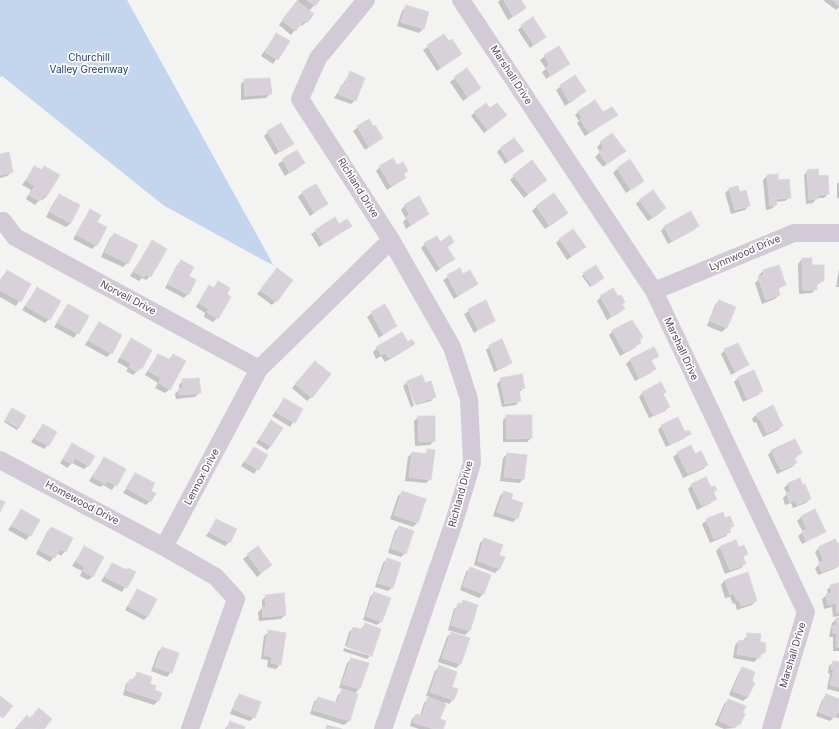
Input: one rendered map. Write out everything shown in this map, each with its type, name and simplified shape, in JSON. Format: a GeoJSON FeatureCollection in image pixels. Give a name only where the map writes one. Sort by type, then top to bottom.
{"type":"FeatureCollection","features":[{"type":"Feature","properties":{"kind":"street","name":"Richland Drive"},"geometry":{"type":"LineString","coordinates":[[366,0],[318,58],[300,99],[391,240],[452,347],[469,399],[472,463],[454,522],[383,729]]}},
{"type":"Feature","properties":{"kind":"street","name":"Marshall Drive"},"geometry":{"type":"LineString","coordinates":[[461,0],[654,291],[806,612],[770,729]]}},
{"type":"Feature","properties":{"kind":"street","name":"Norvell Drive"},"geometry":{"type":"LineString","coordinates":[[3,221],[15,237],[259,369]]}},
{"type":"Feature","properties":{"kind":"street","name":"Lynnwood Drive"},"geometry":{"type":"LineString","coordinates":[[654,291],[794,233],[839,233]]}},
{"type":"Feature","properties":{"kind":"street","name":"Lennox Drive"},"geometry":{"type":"LineString","coordinates":[[164,547],[259,369],[391,240]]}},
{"type":"Feature","properties":{"kind":"street","name":"Homewood Drive"},"geometry":{"type":"LineString","coordinates":[[0,460],[164,547]]}},
{"type":"Feature","properties":{"kind":"street"},"geometry":{"type":"LineString","coordinates":[[164,547],[216,577],[236,600],[190,729]]}},
{"type":"Feature","properties":{"kind":"green space","name":"Churchill Valley Greenway"},"geometry":{"type":"Polygon","coordinates":[[[0,0],[127,0],[274,266],[163,205],[2,76],[0,77],[0,0]]]}},
{"type":"Feature","properties":{"kind":"building"},"geometry":{"type":"Polygon","coordinates":[[[307,0],[320,0],[315,6],[307,0]]]}},
{"type":"Feature","properties":{"kind":"building"},"geometry":{"type":"Polygon","coordinates":[[[504,0],[521,0],[526,8],[513,17],[504,0]]]}},
{"type":"Feature","properties":{"kind":"building"},"geometry":{"type":"Polygon","coordinates":[[[832,0],[839,0],[839,6],[832,0]]]}},
{"type":"Feature","properties":{"kind":"building"},"geometry":{"type":"Polygon","coordinates":[[[297,1],[314,14],[307,23],[304,20],[296,31],[282,20],[297,1]]]}},
{"type":"Feature","properties":{"kind":"building"},"geometry":{"type":"Polygon","coordinates":[[[406,5],[429,12],[424,29],[401,22],[406,5]]]}},
{"type":"Feature","properties":{"kind":"building"},"geometry":{"type":"Polygon","coordinates":[[[533,17],[546,37],[534,45],[521,25],[533,17]]]}},
{"type":"Feature","properties":{"kind":"building"},"geometry":{"type":"Polygon","coordinates":[[[276,33],[290,41],[278,60],[265,52],[276,33]]]}},
{"type":"Feature","properties":{"kind":"building"},"geometry":{"type":"Polygon","coordinates":[[[444,34],[449,41],[452,39],[462,54],[441,68],[427,45],[444,34]]]}},
{"type":"Feature","properties":{"kind":"building"},"geometry":{"type":"Polygon","coordinates":[[[559,46],[570,64],[551,76],[546,67],[550,65],[544,55],[559,46]]]}},
{"type":"Feature","properties":{"kind":"building"},"geometry":{"type":"Polygon","coordinates":[[[467,68],[481,88],[468,97],[454,77],[467,68]]]}},
{"type":"Feature","properties":{"kind":"building"},"geometry":{"type":"Polygon","coordinates":[[[350,71],[365,78],[356,101],[338,94],[341,85],[344,86],[350,71]]]}},
{"type":"Feature","properties":{"kind":"building"},"geometry":{"type":"Polygon","coordinates":[[[575,75],[586,91],[570,103],[560,85],[575,75]]]}},
{"type":"Feature","properties":{"kind":"building"},"geometry":{"type":"Polygon","coordinates":[[[270,78],[272,94],[245,96],[244,79],[270,78]]]}},
{"type":"Feature","properties":{"kind":"building"},"geometry":{"type":"Polygon","coordinates":[[[595,100],[603,112],[612,107],[618,115],[589,133],[580,119],[582,117],[578,111],[595,100]]]}},
{"type":"Feature","properties":{"kind":"building"},"geometry":{"type":"Polygon","coordinates":[[[486,103],[490,108],[497,103],[507,115],[488,130],[474,112],[486,103]]]}},
{"type":"Feature","properties":{"kind":"building"},"geometry":{"type":"Polygon","coordinates":[[[369,119],[373,126],[375,125],[383,138],[369,147],[357,126],[369,119]]]}},
{"type":"Feature","properties":{"kind":"building"},"geometry":{"type":"Polygon","coordinates":[[[281,123],[294,144],[280,152],[267,131],[281,123]]]}},
{"type":"Feature","properties":{"kind":"building"},"geometry":{"type":"Polygon","coordinates":[[[612,133],[626,151],[607,164],[599,152],[604,148],[600,142],[612,133]]]}},
{"type":"Feature","properties":{"kind":"building"},"geometry":{"type":"Polygon","coordinates":[[[514,138],[524,151],[509,161],[500,148],[514,138]]]}},
{"type":"Feature","properties":{"kind":"building"},"geometry":{"type":"Polygon","coordinates":[[[297,150],[305,163],[290,173],[282,159],[297,150]]]}},
{"type":"Feature","properties":{"kind":"building"},"geometry":{"type":"Polygon","coordinates":[[[9,152],[13,172],[0,175],[0,154],[9,152]]]}},
{"type":"Feature","properties":{"kind":"building"},"geometry":{"type":"Polygon","coordinates":[[[393,158],[397,165],[403,162],[408,171],[404,174],[406,178],[391,186],[379,166],[393,158]]]}},
{"type":"Feature","properties":{"kind":"building"},"geometry":{"type":"Polygon","coordinates":[[[630,159],[644,181],[631,190],[617,168],[630,159]]]}},
{"type":"Feature","properties":{"kind":"building"},"geometry":{"type":"Polygon","coordinates":[[[532,160],[547,180],[528,194],[513,175],[532,160]]]}},
{"type":"Feature","properties":{"kind":"building"},"geometry":{"type":"Polygon","coordinates":[[[34,166],[42,170],[44,166],[60,175],[47,196],[44,195],[40,201],[29,195],[35,186],[26,180],[34,166]]]}},
{"type":"Feature","properties":{"kind":"building"},"geometry":{"type":"Polygon","coordinates":[[[818,169],[819,176],[828,175],[829,194],[818,195],[818,199],[809,200],[807,170],[818,169]]]}},
{"type":"Feature","properties":{"kind":"building"},"geometry":{"type":"Polygon","coordinates":[[[778,174],[778,180],[789,179],[791,198],[776,199],[777,205],[770,206],[767,175],[778,174]]]}},
{"type":"Feature","properties":{"kind":"building"},"geometry":{"type":"Polygon","coordinates":[[[316,184],[328,204],[314,212],[302,192],[316,184]]]}},
{"type":"Feature","properties":{"kind":"building"},"geometry":{"type":"Polygon","coordinates":[[[738,186],[740,192],[746,190],[750,206],[735,210],[729,188],[738,186]]]}},
{"type":"Feature","properties":{"kind":"building"},"geometry":{"type":"Polygon","coordinates":[[[653,190],[666,208],[653,218],[639,200],[653,190]]]}},
{"type":"Feature","properties":{"kind":"building"},"geometry":{"type":"Polygon","coordinates":[[[554,193],[568,213],[550,226],[536,206],[554,193]]]}},
{"type":"Feature","properties":{"kind":"building"},"geometry":{"type":"Polygon","coordinates":[[[59,194],[80,205],[71,223],[50,212],[59,194]]]}},
{"type":"Feature","properties":{"kind":"building"},"geometry":{"type":"Polygon","coordinates":[[[419,196],[429,214],[411,225],[406,217],[410,215],[404,205],[419,196]]]}},
{"type":"Feature","properties":{"kind":"building"},"geometry":{"type":"Polygon","coordinates":[[[90,209],[101,215],[97,222],[107,227],[97,246],[76,234],[90,209]]]}},
{"type":"Feature","properties":{"kind":"building"},"geometry":{"type":"Polygon","coordinates":[[[691,211],[699,226],[672,241],[664,226],[691,211]]]}},
{"type":"Feature","properties":{"kind":"building"},"geometry":{"type":"Polygon","coordinates":[[[335,217],[339,224],[347,219],[352,226],[323,244],[315,230],[335,217]]]}},
{"type":"Feature","properties":{"kind":"building"},"geometry":{"type":"Polygon","coordinates":[[[573,229],[586,247],[572,256],[559,239],[573,229]]]}},
{"type":"Feature","properties":{"kind":"building"},"geometry":{"type":"Polygon","coordinates":[[[114,233],[138,245],[128,264],[105,252],[114,233]]]}},
{"type":"Feature","properties":{"kind":"building"},"geometry":{"type":"Polygon","coordinates":[[[450,235],[454,242],[447,247],[455,259],[440,268],[424,243],[437,236],[440,242],[450,235]]]}},
{"type":"Feature","properties":{"kind":"building"},"geometry":{"type":"Polygon","coordinates":[[[152,240],[167,249],[151,277],[146,274],[144,277],[134,272],[152,240]]]}},
{"type":"Feature","properties":{"kind":"building"},"geometry":{"type":"Polygon","coordinates":[[[802,258],[812,258],[812,265],[824,265],[824,281],[817,282],[817,290],[803,290],[802,258]]]}},
{"type":"Feature","properties":{"kind":"building"},"geometry":{"type":"Polygon","coordinates":[[[181,260],[194,267],[189,276],[196,280],[189,295],[168,284],[181,260]]]}},
{"type":"Feature","properties":{"kind":"building"},"geometry":{"type":"Polygon","coordinates":[[[596,265],[604,278],[592,286],[583,273],[596,265]]]}},
{"type":"Feature","properties":{"kind":"building"},"geometry":{"type":"Polygon","coordinates":[[[779,265],[786,285],[778,288],[780,295],[766,300],[758,277],[764,275],[763,270],[779,265]]]}},
{"type":"Feature","properties":{"kind":"building"},"geometry":{"type":"Polygon","coordinates":[[[277,268],[293,280],[277,302],[260,290],[277,268]]]}},
{"type":"Feature","properties":{"kind":"building"},"geometry":{"type":"Polygon","coordinates":[[[460,268],[463,274],[470,270],[478,284],[458,296],[447,275],[460,268]]]}},
{"type":"Feature","properties":{"kind":"building"},"geometry":{"type":"Polygon","coordinates":[[[7,270],[31,284],[21,302],[0,290],[0,282],[7,270]]]}},
{"type":"Feature","properties":{"kind":"building"},"geometry":{"type":"Polygon","coordinates":[[[218,281],[230,288],[227,294],[231,297],[218,319],[207,312],[209,309],[199,303],[209,285],[214,288],[218,281]]]}},
{"type":"Feature","properties":{"kind":"building"},"geometry":{"type":"Polygon","coordinates":[[[37,287],[61,301],[50,320],[26,306],[37,287]]]}},
{"type":"Feature","properties":{"kind":"building"},"geometry":{"type":"Polygon","coordinates":[[[613,288],[618,296],[621,295],[625,302],[622,304],[625,309],[612,317],[600,296],[613,288]]]}},
{"type":"Feature","properties":{"kind":"building"},"geometry":{"type":"Polygon","coordinates":[[[486,300],[495,321],[478,330],[468,309],[486,300]]]}},
{"type":"Feature","properties":{"kind":"building"},"geometry":{"type":"Polygon","coordinates":[[[719,300],[736,307],[727,328],[710,321],[719,300]]]}},
{"type":"Feature","properties":{"kind":"building"},"geometry":{"type":"Polygon","coordinates":[[[68,304],[89,316],[79,334],[57,322],[68,304]]]}},
{"type":"Feature","properties":{"kind":"building"},"geometry":{"type":"Polygon","coordinates":[[[385,304],[397,326],[383,334],[371,312],[385,304]]]}},
{"type":"Feature","properties":{"kind":"building"},"geometry":{"type":"Polygon","coordinates":[[[632,320],[643,337],[639,339],[641,343],[624,352],[612,330],[632,320]]]}},
{"type":"Feature","properties":{"kind":"building"},"geometry":{"type":"Polygon","coordinates":[[[99,322],[122,335],[112,354],[88,340],[99,322]]]}},
{"type":"Feature","properties":{"kind":"building"},"geometry":{"type":"Polygon","coordinates":[[[402,332],[408,342],[412,339],[415,344],[389,358],[385,353],[381,355],[376,347],[402,332]]]}},
{"type":"Feature","properties":{"kind":"building"},"geometry":{"type":"Polygon","coordinates":[[[131,338],[152,350],[142,369],[140,368],[137,372],[129,367],[131,363],[120,357],[131,338]]]}},
{"type":"Feature","properties":{"kind":"building"},"geometry":{"type":"Polygon","coordinates":[[[502,339],[512,363],[498,369],[489,345],[502,339]]]}},
{"type":"Feature","properties":{"kind":"building"},"geometry":{"type":"Polygon","coordinates":[[[738,343],[749,365],[735,371],[724,349],[738,343]]]}},
{"type":"Feature","properties":{"kind":"building"},"geometry":{"type":"Polygon","coordinates":[[[654,347],[659,356],[651,360],[656,369],[639,378],[630,359],[654,347]]]}},
{"type":"Feature","properties":{"kind":"building"},"geometry":{"type":"Polygon","coordinates":[[[158,354],[170,360],[173,354],[186,361],[170,390],[159,383],[161,378],[148,371],[158,354]]]}},
{"type":"Feature","properties":{"kind":"building"},"geometry":{"type":"Polygon","coordinates":[[[315,361],[331,374],[312,398],[295,384],[315,361]]]}},
{"type":"Feature","properties":{"kind":"building"},"geometry":{"type":"Polygon","coordinates":[[[754,370],[763,391],[747,399],[738,377],[754,370]]]}},
{"type":"Feature","properties":{"kind":"building"},"geometry":{"type":"Polygon","coordinates":[[[522,374],[525,388],[519,389],[521,401],[505,404],[500,378],[522,374]]]}},
{"type":"Feature","properties":{"kind":"building"},"geometry":{"type":"Polygon","coordinates":[[[422,375],[425,383],[431,381],[436,397],[415,404],[407,381],[422,375]]]}},
{"type":"Feature","properties":{"kind":"building"},"geometry":{"type":"Polygon","coordinates":[[[199,378],[201,393],[179,395],[179,389],[183,388],[182,379],[199,378]]]}},
{"type":"Feature","properties":{"kind":"building"},"geometry":{"type":"Polygon","coordinates":[[[661,382],[666,392],[663,394],[670,407],[653,415],[642,392],[661,382]]]}},
{"type":"Feature","properties":{"kind":"building"},"geometry":{"type":"Polygon","coordinates":[[[284,398],[303,409],[295,423],[276,412],[284,398]]]}},
{"type":"Feature","properties":{"kind":"building"},"geometry":{"type":"Polygon","coordinates":[[[773,405],[783,426],[767,433],[756,414],[773,405]]]}},
{"type":"Feature","properties":{"kind":"building"},"geometry":{"type":"Polygon","coordinates":[[[12,408],[26,416],[19,428],[5,420],[12,408]]]}},
{"type":"Feature","properties":{"kind":"building"},"geometry":{"type":"Polygon","coordinates":[[[506,415],[532,415],[532,438],[507,439],[506,415]]]}},
{"type":"Feature","properties":{"kind":"building"},"geometry":{"type":"Polygon","coordinates":[[[418,416],[435,416],[435,441],[419,442],[418,416]]]}},
{"type":"Feature","properties":{"kind":"building"},"geometry":{"type":"Polygon","coordinates":[[[678,417],[685,432],[689,430],[691,434],[670,444],[661,425],[678,417]]]}},
{"type":"Feature","properties":{"kind":"building"},"geometry":{"type":"Polygon","coordinates":[[[271,420],[283,428],[271,446],[259,439],[271,420]]]}},
{"type":"Feature","properties":{"kind":"building"},"geometry":{"type":"Polygon","coordinates":[[[43,424],[57,432],[49,446],[34,438],[43,424]]]}},
{"type":"Feature","properties":{"kind":"building"},"geometry":{"type":"Polygon","coordinates":[[[795,439],[802,453],[794,457],[797,463],[781,470],[771,450],[795,439]]]}},
{"type":"Feature","properties":{"kind":"building"},"geometry":{"type":"Polygon","coordinates":[[[72,443],[95,456],[89,466],[75,458],[72,464],[63,459],[72,443]]]}},
{"type":"Feature","properties":{"kind":"building"},"geometry":{"type":"Polygon","coordinates":[[[691,445],[695,454],[701,451],[708,465],[688,474],[677,452],[691,445]]]}},
{"type":"Feature","properties":{"kind":"building"},"geometry":{"type":"Polygon","coordinates":[[[254,447],[268,455],[259,470],[245,462],[254,447]]]}},
{"type":"Feature","properties":{"kind":"building"},"geometry":{"type":"Polygon","coordinates":[[[427,449],[435,450],[431,480],[409,477],[412,452],[427,454],[427,449]]]}},
{"type":"Feature","properties":{"kind":"building"},"geometry":{"type":"Polygon","coordinates":[[[507,453],[527,455],[524,479],[504,477],[507,453]]]}},
{"type":"Feature","properties":{"kind":"building"},"geometry":{"type":"Polygon","coordinates":[[[104,457],[126,469],[117,486],[107,481],[105,484],[93,477],[104,457]]]}},
{"type":"Feature","properties":{"kind":"building"},"geometry":{"type":"Polygon","coordinates":[[[135,473],[155,483],[151,491],[156,493],[151,502],[126,488],[135,473]]]}},
{"type":"Feature","properties":{"kind":"building"},"geometry":{"type":"Polygon","coordinates":[[[706,477],[711,487],[715,486],[717,490],[713,492],[717,499],[702,506],[691,484],[706,477]]]}},
{"type":"Feature","properties":{"kind":"building"},"geometry":{"type":"Polygon","coordinates":[[[800,478],[803,485],[805,484],[811,499],[797,505],[795,500],[790,502],[786,493],[791,491],[788,483],[800,478]]]}},
{"type":"Feature","properties":{"kind":"building"},"geometry":{"type":"Polygon","coordinates":[[[402,491],[426,499],[418,523],[394,515],[402,491]]]}},
{"type":"Feature","properties":{"kind":"building"},"geometry":{"type":"Polygon","coordinates":[[[504,491],[513,494],[511,499],[523,503],[518,519],[497,512],[504,491]]]}},
{"type":"Feature","properties":{"kind":"building"},"geometry":{"type":"Polygon","coordinates":[[[0,500],[5,502],[0,512],[0,500]]]}},
{"type":"Feature","properties":{"kind":"building"},"geometry":{"type":"Polygon","coordinates":[[[21,509],[40,520],[31,536],[12,526],[21,509]]]}},
{"type":"Feature","properties":{"kind":"building"},"geometry":{"type":"Polygon","coordinates":[[[815,509],[826,532],[806,541],[802,531],[807,529],[801,516],[815,509]]]}},
{"type":"Feature","properties":{"kind":"building"},"geometry":{"type":"Polygon","coordinates":[[[723,512],[725,518],[730,516],[734,526],[729,528],[731,532],[714,539],[706,519],[723,512]]]}},
{"type":"Feature","properties":{"kind":"building"},"geometry":{"type":"Polygon","coordinates":[[[216,519],[237,529],[230,543],[209,532],[216,519]]]}},
{"type":"Feature","properties":{"kind":"building"},"geometry":{"type":"Polygon","coordinates":[[[399,526],[414,531],[406,554],[391,548],[399,526]]]}},
{"type":"Feature","properties":{"kind":"building"},"geometry":{"type":"Polygon","coordinates":[[[51,527],[73,538],[66,552],[60,549],[55,558],[39,550],[51,527]]]}},
{"type":"Feature","properties":{"kind":"building"},"geometry":{"type":"Polygon","coordinates":[[[484,538],[503,545],[499,555],[505,557],[500,569],[478,561],[484,538]]]}},
{"type":"Feature","properties":{"kind":"building"},"geometry":{"type":"Polygon","coordinates":[[[835,539],[839,545],[839,565],[822,572],[818,563],[824,561],[818,547],[835,539]]]}},
{"type":"Feature","properties":{"kind":"building"},"geometry":{"type":"Polygon","coordinates":[[[736,540],[739,547],[744,545],[748,554],[743,556],[746,564],[730,570],[720,546],[736,540]]]}},
{"type":"Feature","properties":{"kind":"building"},"geometry":{"type":"Polygon","coordinates":[[[84,546],[104,557],[93,577],[83,571],[85,567],[76,561],[84,546]]]}},
{"type":"Feature","properties":{"kind":"building"},"geometry":{"type":"Polygon","coordinates":[[[258,546],[272,565],[261,573],[247,554],[258,546]]]}},
{"type":"Feature","properties":{"kind":"building"},"geometry":{"type":"Polygon","coordinates":[[[387,558],[401,563],[393,588],[378,583],[387,558]]]}},
{"type":"Feature","properties":{"kind":"building"},"geometry":{"type":"Polygon","coordinates":[[[112,563],[127,570],[128,568],[136,572],[127,588],[105,577],[112,563]]]}},
{"type":"Feature","properties":{"kind":"building"},"geometry":{"type":"Polygon","coordinates":[[[470,567],[491,575],[484,594],[463,586],[470,567]]]}},
{"type":"Feature","properties":{"kind":"building"},"geometry":{"type":"Polygon","coordinates":[[[748,572],[757,601],[741,606],[734,593],[730,595],[725,580],[748,572]]]}},
{"type":"Feature","properties":{"kind":"building"},"geometry":{"type":"Polygon","coordinates":[[[839,583],[839,613],[837,613],[836,603],[828,605],[826,594],[832,593],[830,585],[839,583]]]}},
{"type":"Feature","properties":{"kind":"building"},"geometry":{"type":"Polygon","coordinates":[[[137,589],[157,599],[148,617],[128,606],[137,589]]]}},
{"type":"Feature","properties":{"kind":"building"},"geometry":{"type":"Polygon","coordinates":[[[374,592],[391,598],[382,622],[366,616],[374,592]]]}},
{"type":"Feature","properties":{"kind":"building"},"geometry":{"type":"Polygon","coordinates":[[[284,593],[286,615],[263,617],[262,607],[266,607],[265,595],[284,593]]]}},
{"type":"Feature","properties":{"kind":"building"},"geometry":{"type":"Polygon","coordinates":[[[463,600],[478,605],[470,631],[451,625],[458,603],[462,604],[463,600]]]}},
{"type":"Feature","properties":{"kind":"building"},"geometry":{"type":"Polygon","coordinates":[[[836,618],[839,618],[839,647],[836,647],[837,634],[833,633],[833,626],[836,626],[836,618]]]}},
{"type":"Feature","properties":{"kind":"building"},"geometry":{"type":"Polygon","coordinates":[[[365,623],[381,629],[372,656],[347,647],[353,627],[363,630],[365,623]]]}},
{"type":"Feature","properties":{"kind":"building"},"geometry":{"type":"Polygon","coordinates":[[[268,630],[286,633],[281,665],[271,663],[272,657],[264,655],[268,630]]]}},
{"type":"Feature","properties":{"kind":"building"},"geometry":{"type":"Polygon","coordinates":[[[451,632],[470,638],[461,664],[442,658],[451,632]]]}},
{"type":"Feature","properties":{"kind":"building"},"geometry":{"type":"Polygon","coordinates":[[[747,633],[761,634],[760,642],[766,643],[765,653],[761,652],[760,658],[737,654],[739,640],[746,641],[747,633]]]}},
{"type":"Feature","properties":{"kind":"building"},"geometry":{"type":"Polygon","coordinates":[[[162,647],[179,653],[172,673],[155,667],[162,647]]]}},
{"type":"Feature","properties":{"kind":"building"},"geometry":{"type":"Polygon","coordinates":[[[351,658],[369,663],[360,689],[342,684],[351,658]]]}},
{"type":"Feature","properties":{"kind":"building"},"geometry":{"type":"Polygon","coordinates":[[[833,661],[839,662],[839,687],[830,685],[834,670],[831,669],[833,661]]]}},
{"type":"Feature","properties":{"kind":"building"},"geometry":{"type":"Polygon","coordinates":[[[439,665],[457,672],[452,687],[458,689],[454,700],[430,692],[439,665]]]}},
{"type":"Feature","properties":{"kind":"building"},"geometry":{"type":"Polygon","coordinates":[[[742,667],[755,672],[752,681],[755,683],[748,697],[733,691],[742,667]]]}},
{"type":"Feature","properties":{"kind":"building"},"geometry":{"type":"Polygon","coordinates":[[[137,672],[152,677],[150,684],[156,686],[155,690],[162,693],[159,701],[126,690],[130,679],[135,680],[137,672]]]}},
{"type":"Feature","properties":{"kind":"building"},"geometry":{"type":"Polygon","coordinates":[[[342,689],[358,694],[350,721],[313,710],[318,697],[337,703],[342,689]]]}},
{"type":"Feature","properties":{"kind":"building"},"geometry":{"type":"Polygon","coordinates":[[[239,694],[261,702],[255,718],[233,709],[239,694]]]}},
{"type":"Feature","properties":{"kind":"building"},"geometry":{"type":"Polygon","coordinates":[[[826,694],[839,699],[839,713],[837,712],[835,718],[819,712],[826,694]]]}},
{"type":"Feature","properties":{"kind":"building"},"geometry":{"type":"Polygon","coordinates":[[[0,696],[13,706],[3,718],[0,716],[0,696]]]}},
{"type":"Feature","properties":{"kind":"building"},"geometry":{"type":"Polygon","coordinates":[[[428,697],[446,704],[440,719],[446,721],[443,729],[434,729],[413,722],[416,714],[422,716],[428,697]]]}},
{"type":"Feature","properties":{"kind":"building"},"geometry":{"type":"Polygon","coordinates":[[[728,699],[746,706],[743,713],[745,714],[740,725],[737,724],[735,728],[719,721],[728,699]]]}},
{"type":"Feature","properties":{"kind":"building"},"geometry":{"type":"Polygon","coordinates":[[[39,708],[52,719],[44,729],[16,728],[27,715],[30,718],[39,708]]]}},
{"type":"Feature","properties":{"kind":"building"},"geometry":{"type":"Polygon","coordinates":[[[230,721],[245,727],[244,729],[227,729],[230,721]]]}},
{"type":"Feature","properties":{"kind":"building"},"geometry":{"type":"Polygon","coordinates":[[[327,725],[342,729],[326,729],[327,725]]]}}]}
